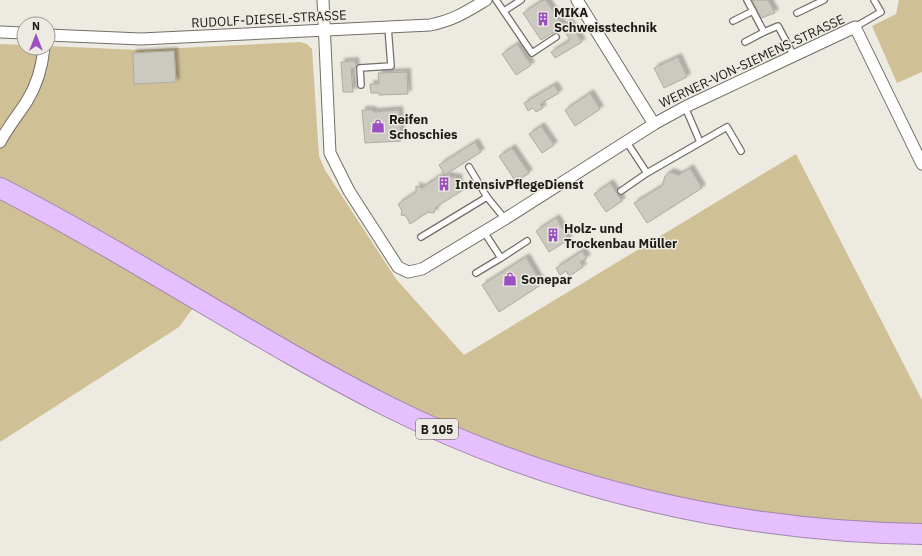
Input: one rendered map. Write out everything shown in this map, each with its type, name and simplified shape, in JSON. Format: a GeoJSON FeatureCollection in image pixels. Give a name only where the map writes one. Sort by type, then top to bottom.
{"type":"FeatureCollection","features":[{"type":"Feature","properties":{"kind":"highway","name":"B 105"},"geometry":{"type":"LineString","coordinates":[[0,188],[116,251],[347,385],[432,427],[510,458],[586,484],[640,499],[750,521],[859,532],[922,534]]}},
{"type":"Feature","properties":{"kind":"street","name":"WERNER-VON-SIEMENS-STRASSE"},"geometry":{"type":"LineString","coordinates":[[323,0],[330,153],[349,191],[398,267],[408,272],[422,269],[505,219],[625,141],[685,107],[855,27],[922,164]]}},
{"type":"Feature","properties":{"kind":"street","name":"RUDOLF-DIESEL-STRASSE"},"geometry":{"type":"LineString","coordinates":[[56,35],[141,39],[430,25],[457,18],[486,0]]}},
{"type":"Feature","properties":{"kind":"street","name":"WERNER-VON-SIEMENS-STRASSE"},"geometry":{"type":"LineString","coordinates":[[577,0],[654,124]]}},
{"type":"Feature","properties":{"kind":"street"},"geometry":{"type":"LineString","coordinates":[[0,32],[16,33]]}},
{"type":"Feature","properties":{"kind":"street"},"geometry":{"type":"LineString","coordinates":[[0,142],[12,121],[33,91],[41,70],[43,56]]}},
{"type":"Feature","properties":{"kind":"lane"},"geometry":{"type":"LineString","coordinates":[[496,0],[532,53],[556,37]]}},
{"type":"Feature","properties":{"kind":"lane"},"geometry":{"type":"LineString","coordinates":[[504,12],[521,0]]}},
{"type":"Feature","properties":{"kind":"lane"},"geometry":{"type":"LineString","coordinates":[[747,0],[764,32]]}},
{"type":"Feature","properties":{"kind":"lane"},"geometry":{"type":"LineString","coordinates":[[797,13],[824,0]]}},
{"type":"Feature","properties":{"kind":"lane"},"geometry":{"type":"LineString","coordinates":[[855,27],[881,12],[874,0]]}},
{"type":"Feature","properties":{"kind":"lane"},"geometry":{"type":"LineString","coordinates":[[733,21],[753,11]]}},
{"type":"Feature","properties":{"kind":"lane"},"geometry":{"type":"LineString","coordinates":[[745,42],[778,26],[794,56]]}},
{"type":"Feature","properties":{"kind":"lane"},"geometry":{"type":"LineString","coordinates":[[361,85],[360,68],[391,66],[388,27]]}},
{"type":"Feature","properties":{"kind":"lane"},"geometry":{"type":"LineString","coordinates":[[685,107],[700,142]]}},
{"type":"Feature","properties":{"kind":"lane"},"geometry":{"type":"LineString","coordinates":[[621,191],[647,173],[727,127],[741,151]]}},
{"type":"Feature","properties":{"kind":"lane"},"geometry":{"type":"LineString","coordinates":[[625,141],[647,173]]}},
{"type":"Feature","properties":{"kind":"lane"},"geometry":{"type":"LineString","coordinates":[[469,167],[487,197],[505,219]]}},
{"type":"Feature","properties":{"kind":"lane"},"geometry":{"type":"LineString","coordinates":[[421,237],[487,197]]}},
{"type":"Feature","properties":{"kind":"lane"},"geometry":{"type":"LineString","coordinates":[[484,232],[501,258]]}},
{"type":"Feature","properties":{"kind":"lane"},"geometry":{"type":"LineString","coordinates":[[476,273],[527,241]]}},
{"type":"Feature","properties":{"kind":"shaded area"},"geometry":{"type":"Polygon","coordinates":[[[899,0],[922,0],[922,72],[897,83],[872,26],[896,14],[899,0]]]}},
{"type":"Feature","properties":{"kind":"shaded area"},"geometry":{"type":"Polygon","coordinates":[[[300,42],[307,44],[312,49],[319,156],[325,170],[396,279],[464,355],[796,154],[922,400],[922,528],[801,521],[645,494],[503,449],[367,389],[0,180],[0,44],[16,45],[16,56],[56,56],[56,46],[139,50],[300,42]]]}},
{"type":"Feature","properties":{"kind":"shaded area"},"geometry":{"type":"Polygon","coordinates":[[[0,194],[196,304],[179,327],[0,442],[0,194]]]}},
{"type":"Feature","properties":{"kind":"building","name":"MIKA Schweisstechnik"},"geometry":{"type":"Polygon","coordinates":[[[543,0],[546,0],[563,26],[569,22],[582,42],[555,58],[551,52],[570,40],[562,27],[541,40],[523,13],[543,0]]]}},
{"type":"Feature","properties":{"kind":"building"},"geometry":{"type":"Polygon","coordinates":[[[752,0],[768,0],[775,13],[761,18],[752,0]]]}},
{"type":"Feature","properties":{"kind":"building"},"geometry":{"type":"Polygon","coordinates":[[[517,44],[531,65],[516,75],[502,54],[517,44]]]}},
{"type":"Feature","properties":{"kind":"building"},"geometry":{"type":"Polygon","coordinates":[[[174,51],[176,82],[134,84],[133,53],[174,51]]]}},
{"type":"Feature","properties":{"kind":"building"},"geometry":{"type":"Polygon","coordinates":[[[678,57],[687,77],[664,88],[654,68],[678,57]]]}},
{"type":"Feature","properties":{"kind":"building"},"geometry":{"type":"Polygon","coordinates":[[[355,61],[356,68],[351,68],[353,92],[343,92],[341,62],[355,61]]]}},
{"type":"Feature","properties":{"kind":"building"},"geometry":{"type":"Polygon","coordinates":[[[407,72],[408,94],[379,95],[379,93],[371,93],[370,84],[379,84],[378,73],[407,72]]]}},
{"type":"Feature","properties":{"kind":"building"},"geometry":{"type":"Polygon","coordinates":[[[554,85],[559,93],[540,104],[543,108],[536,112],[533,108],[528,111],[524,103],[554,85]]]}},
{"type":"Feature","properties":{"kind":"building"},"geometry":{"type":"Polygon","coordinates":[[[590,93],[600,109],[575,126],[565,110],[590,93]]]}},
{"type":"Feature","properties":{"kind":"building"},"geometry":{"type":"Polygon","coordinates":[[[362,110],[372,110],[374,112],[399,110],[401,141],[365,143],[362,110]]]}},
{"type":"Feature","properties":{"kind":"building"},"geometry":{"type":"Polygon","coordinates":[[[541,126],[554,145],[542,153],[529,134],[541,126]]]}},
{"type":"Feature","properties":{"kind":"building"},"geometry":{"type":"Polygon","coordinates":[[[475,142],[481,152],[445,175],[439,165],[475,142]]]}},
{"type":"Feature","properties":{"kind":"building"},"geometry":{"type":"Polygon","coordinates":[[[512,148],[529,173],[516,182],[499,156],[512,148]]]}},
{"type":"Feature","properties":{"kind":"building"},"geometry":{"type":"Polygon","coordinates":[[[690,168],[702,188],[647,223],[634,203],[662,186],[665,176],[670,172],[679,175],[690,168]]]}},
{"type":"Feature","properties":{"kind":"building","name":"IntensivPflegeDienst"},"geometry":{"type":"Polygon","coordinates":[[[441,175],[459,178],[458,182],[463,190],[436,207],[434,213],[428,212],[410,224],[406,216],[401,215],[402,211],[398,204],[416,192],[416,186],[422,188],[441,175]]]}},
{"type":"Feature","properties":{"kind":"building"},"geometry":{"type":"Polygon","coordinates":[[[610,183],[622,201],[606,212],[594,194],[610,183]]]}},
{"type":"Feature","properties":{"kind":"building","name":"Holz- und Trockenbau Müller"},"geometry":{"type":"Polygon","coordinates":[[[556,218],[569,239],[549,252],[536,231],[556,218]]]}},
{"type":"Feature","properties":{"kind":"building"},"geometry":{"type":"Polygon","coordinates":[[[582,251],[587,258],[580,262],[583,267],[569,276],[566,271],[560,275],[556,268],[582,251]]]}},
{"type":"Feature","properties":{"kind":"building"},"geometry":{"type":"Polygon","coordinates":[[[526,257],[542,284],[499,312],[482,285],[526,257]]]}},
{"type":"Feature","properties":{"kind":"place","name":"MIKA Schweisstechnik"},"geometry":{"type":"Point","coordinates":[543,19]}},
{"type":"Feature","properties":{"kind":"place","name":"Reifen Schoschies"},"geometry":{"type":"Point","coordinates":[378,126]}},
{"type":"Feature","properties":{"kind":"place","name":"IntensivPflegeDienst"},"geometry":{"type":"Point","coordinates":[444,184]}},
{"type":"Feature","properties":{"kind":"place","name":"Holz- und Trockenbau Müller"},"geometry":{"type":"Point","coordinates":[553,235]}},
{"type":"Feature","properties":{"kind":"place","name":"Sonepar"},"geometry":{"type":"Point","coordinates":[510,279]}}]}
